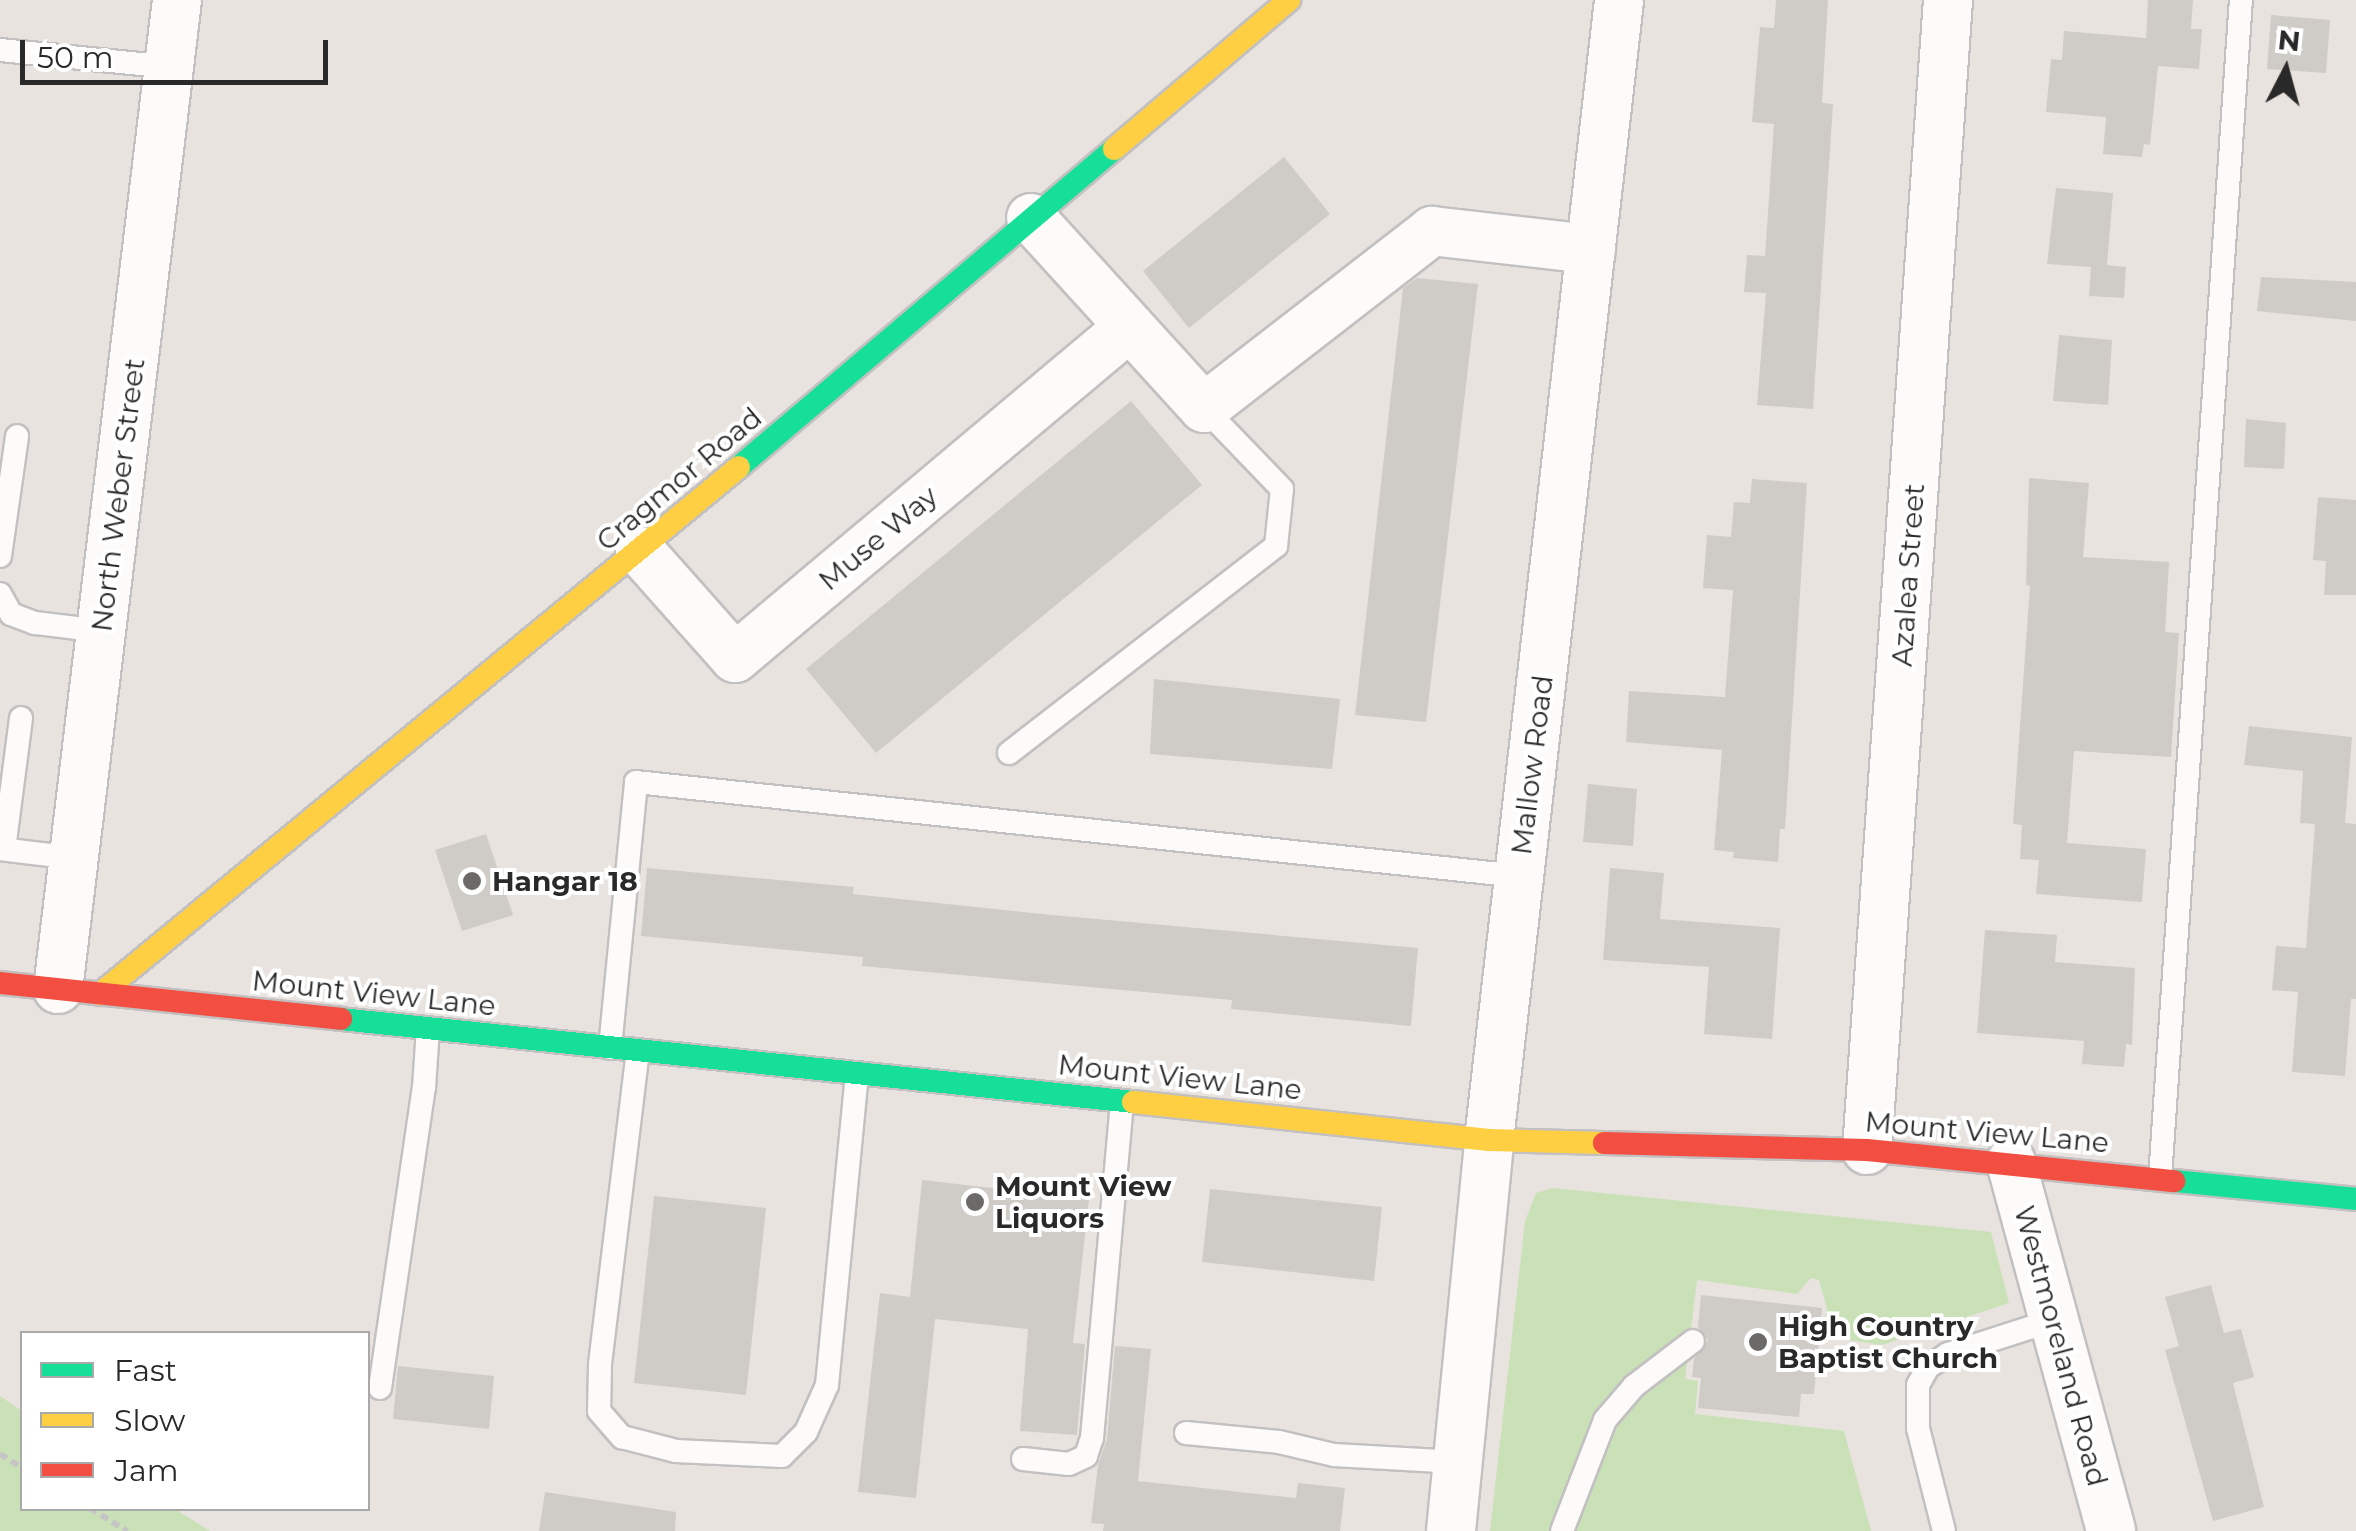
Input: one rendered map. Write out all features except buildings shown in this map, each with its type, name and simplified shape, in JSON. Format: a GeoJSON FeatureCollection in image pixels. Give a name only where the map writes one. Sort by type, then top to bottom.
{"type":"FeatureCollection","features":[{"type":"Feature","properties":{"kind":"street","name":"North Weber Street"},"geometry":{"type":"LineString","coordinates":[[79,992],[74,858],[177,0]]}},
{"type":"Feature","properties":{"kind":"street","name":"Cragmor Road"},"geometry":{"type":"LineString","coordinates":[[79,992],[640,551],[1289,0]]}},
{"type":"Feature","properties":{"kind":"street","name":"Mallow Road"},"geometry":{"type":"LineString","coordinates":[[1451,1531],[1489,1140],[1620,0]]}},
{"type":"Feature","properties":{"kind":"street","name":"Azalea Street"},"geometry":{"type":"LineString","coordinates":[[1867,1150],[1948,0]]}},
{"type":"Feature","properties":{"kind":"street"},"geometry":{"type":"LineString","coordinates":[[1032,218],[1204,408],[1432,231],[1591,249]]}},
{"type":"Feature","properties":{"kind":"street","name":"Muse Way"},"geometry":{"type":"LineString","coordinates":[[640,551],[735,658],[1129,327]]}},
{"type":"Feature","properties":{"kind":"street","name":"Mount View Lane"},"geometry":{"type":"LineString","coordinates":[[0,984],[1489,1140],[1867,1150],[2356,1199]]}},
{"type":"Feature","properties":{"kind":"street","name":"Westmoreland Road"},"geometry":{"type":"LineString","coordinates":[[2012,1162],[2111,1531]]}},
{"type":"Feature","properties":{"kind":"lane"},"geometry":{"type":"LineString","coordinates":[[2160,1178],[2241,0]]}},
{"type":"Feature","properties":{"kind":"lane"},"geometry":{"type":"LineString","coordinates":[[0,50],[170,67]]}},
{"type":"Feature","properties":{"kind":"lane"},"geometry":{"type":"LineString","coordinates":[[1010,754],[1276,546],[1282,489],[1204,408]]}},
{"type":"Feature","properties":{"kind":"lane"},"geometry":{"type":"LineString","coordinates":[[0,556],[17,436]]}},
{"type":"Feature","properties":{"kind":"lane"},"geometry":{"type":"LineString","coordinates":[[0,594],[12,614],[34,623],[102,630]]}},
{"type":"Feature","properties":{"kind":"lane"},"geometry":{"type":"LineString","coordinates":[[21,718],[2,849],[74,858]]}},
{"type":"Feature","properties":{"kind":"lane"},"geometry":{"type":"LineString","coordinates":[[610,1048],[636,782],[1519,876]]}},
{"type":"Feature","properties":{"kind":"lane"},"geometry":{"type":"LineString","coordinates":[[380,1388],[424,1088],[428,1028]]}},
{"type":"Feature","properties":{"kind":"lane"},"geometry":{"type":"LineString","coordinates":[[638,1050],[600,1365],[599,1411],[622,1437],[676,1451],[782,1456],[806,1432],[827,1384],[857,1074]]}},
{"type":"Feature","properties":{"kind":"lane"},"geometry":{"type":"LineString","coordinates":[[1022,1459],[1069,1464],[1086,1456],[1092,1438],[1122,1101]]}},
{"type":"Feature","properties":{"kind":"lane"},"geometry":{"type":"LineString","coordinates":[[1944,1531],[1918,1428],[1918,1385],[1928,1367],[1948,1354],[2054,1320]]}},
{"type":"Feature","properties":{"kind":"lane"},"geometry":{"type":"LineString","coordinates":[[1562,1531],[1605,1420],[1634,1386],[1693,1341]]}},
{"type":"Feature","properties":{"kind":"lane"},"geometry":{"type":"LineString","coordinates":[[1186,1432],[1279,1442],[1334,1455],[1458,1462]]}},
{"type":"Feature","properties":{"kind":"path"},"geometry":{"type":"LineString","coordinates":[[95,1511],[127,1531]]}},
{"type":"Feature","properties":{"kind":"green space"},"geometry":{"type":"Polygon","coordinates":[[[1553,1188],[1991,1232],[2009,1303],[1882,1345],[1821,1336],[1827,1309],[1819,1280],[1811,1278],[1797,1294],[1697,1280],[1685,1379],[1698,1381],[1695,1414],[1844,1431],[1871,1531],[1490,1531],[1525,1221],[1536,1193],[1553,1188]]]}},
{"type":"Feature","properties":{"kind":"green space"},"geometry":{"type":"Polygon","coordinates":[[[0,1396],[20,1410],[20,1511],[178,1511],[210,1531],[0,1531],[0,1396]]]}},
{"type":"Feature","properties":{"kind":"traffic: fast"},"geometry":{"type":"LineString","coordinates":[[739,467],[1114,149]]}},
{"type":"Feature","properties":{"kind":"traffic: fast"},"geometry":{"type":"LineString","coordinates":[[341,1019],[1133,1102]]}},
{"type":"Feature","properties":{"kind":"traffic: fast"},"geometry":{"type":"LineString","coordinates":[[2174,1181],[2356,1199]]}},
{"type":"Feature","properties":{"kind":"traffic: slow"},"geometry":{"type":"LineString","coordinates":[[1114,149],[1289,0]]}},
{"type":"Feature","properties":{"kind":"traffic: slow"},"geometry":{"type":"LineString","coordinates":[[100,994],[739,467]]}},
{"type":"Feature","properties":{"kind":"traffic: slow"},"geometry":{"type":"LineString","coordinates":[[1133,1102],[1489,1140],[1604,1143]]}},
{"type":"Feature","properties":{"kind":"traffic: jam"},"geometry":{"type":"LineString","coordinates":[[0,983],[341,1019]]}},
{"type":"Feature","properties":{"kind":"traffic: jam"},"geometry":{"type":"LineString","coordinates":[[1604,1143],[1867,1150],[2174,1181]]}},
{"type":"Feature","properties":{"kind":"place","name":"Hangar 18"},"geometry":{"type":"Point","coordinates":[472,881]}},
{"type":"Feature","properties":{"kind":"place","name":"Mount View Liquors"},"geometry":{"type":"Point","coordinates":[975,1202]}},
{"type":"Feature","properties":{"kind":"place","name":"High Country Baptist Church"},"geometry":{"type":"Point","coordinates":[1758,1342]}}]}
